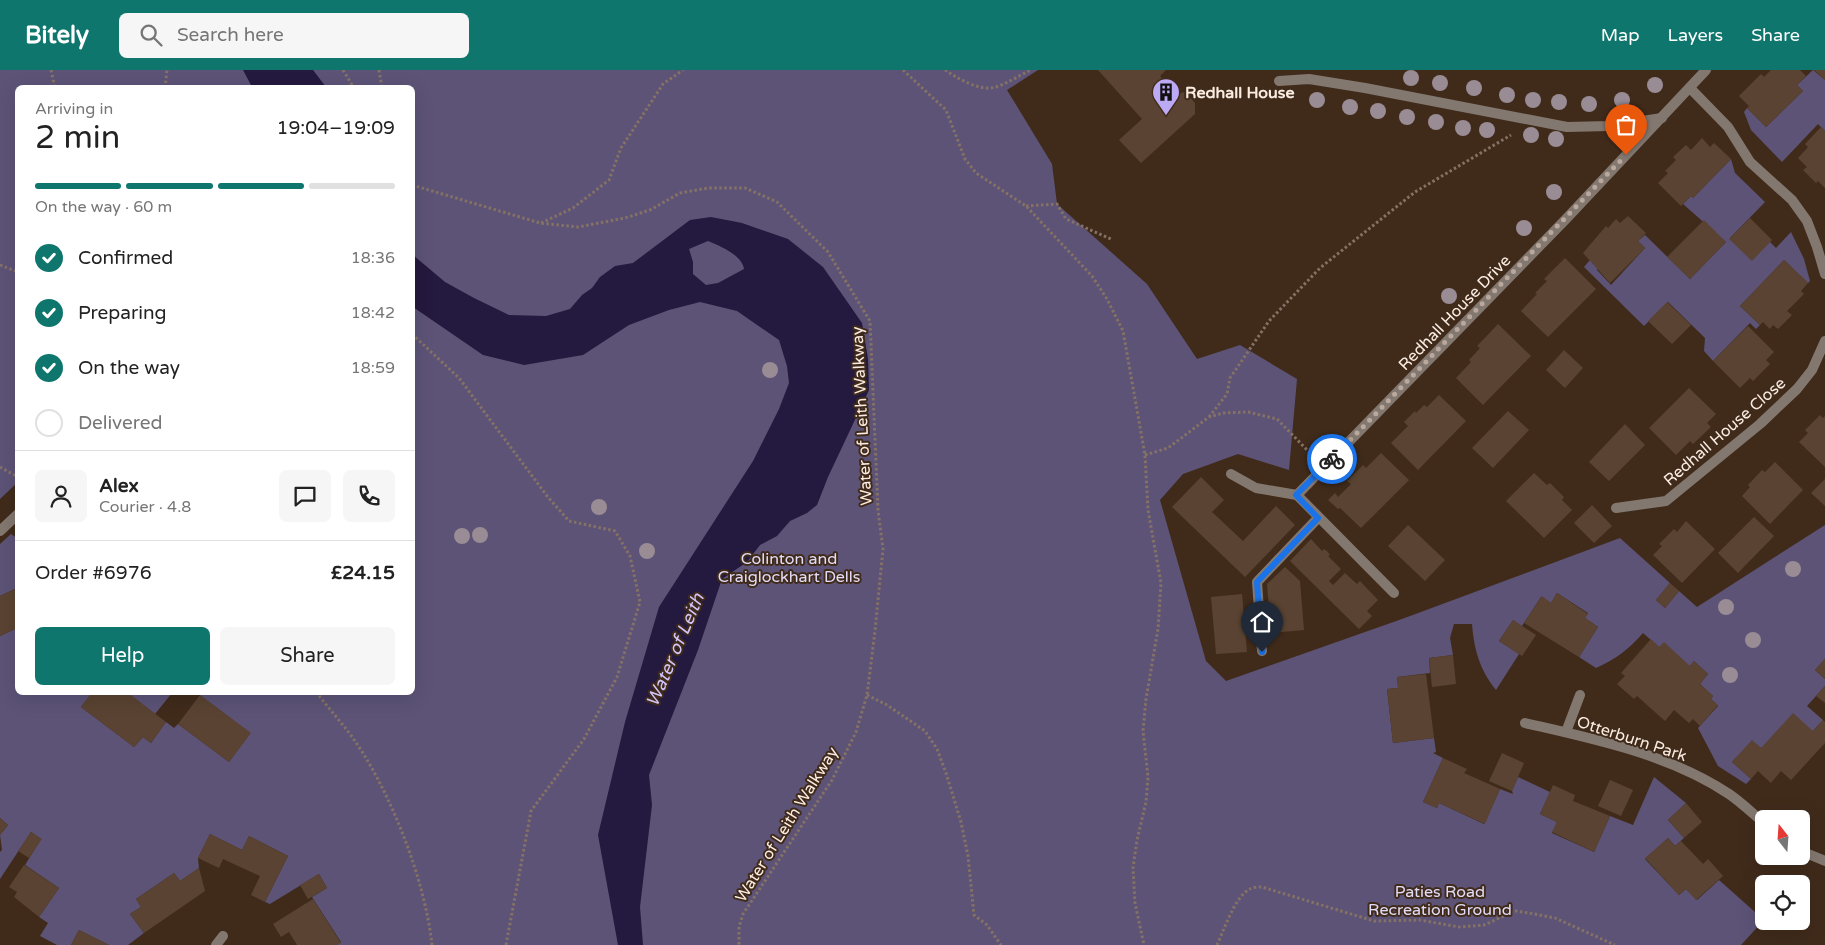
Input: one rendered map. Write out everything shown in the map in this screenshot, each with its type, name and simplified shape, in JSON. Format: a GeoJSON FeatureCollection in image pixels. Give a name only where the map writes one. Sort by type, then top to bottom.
{"type":"FeatureCollection","features":[{"type":"Feature","properties":{"kind":"street","name":"Redhall House Drive"},"geometry":{"type":"LineString","coordinates":[[1296,495],[1566,219],[1706,70]]}},
{"type":"Feature","properties":{"kind":"street"},"geometry":{"type":"LineString","coordinates":[[1279,81],[1292,75],[1567,127],[1610,126],[1662,118]]}},
{"type":"Feature","properties":{"kind":"street"},"geometry":{"type":"LineString","coordinates":[[1690,88],[1728,127],[1750,162],[1792,200],[1807,221],[1825,274]]}},
{"type":"Feature","properties":{"kind":"street","name":"Redhall House Close"},"geometry":{"type":"LineString","coordinates":[[1616,508],[1666,500],[1760,424],[1797,389],[1812,370],[1825,341]]}},
{"type":"Feature","properties":{"kind":"street"},"geometry":{"type":"LineString","coordinates":[[1231,474],[1256,488],[1296,495],[1394,593]]}},
{"type":"Feature","properties":{"kind":"street"},"geometry":{"type":"LineString","coordinates":[[0,531],[15,517]]}},
{"type":"Feature","properties":{"kind":"street"},"geometry":{"type":"LineString","coordinates":[[1262,652],[1257,582],[1318,518]]}},
{"type":"Feature","properties":{"kind":"street","name":"Otterburn Park"},"geometry":{"type":"LineString","coordinates":[[1566,732],[1580,695]]}},
{"type":"Feature","properties":{"kind":"street","name":"Otterburn Park"},"geometry":{"type":"LineString","coordinates":[[1525,723],[1566,732],[1678,766],[1730,794],[1755,815]]}},
{"type":"Feature","properties":{"kind":"street"},"geometry":{"type":"LineString","coordinates":[[1810,855],[1825,862]]}},
{"type":"Feature","properties":{"kind":"street"},"geometry":{"type":"LineString","coordinates":[[216,945],[223,936]]}},
{"type":"Feature","properties":{"kind":"path"},"geometry":{"type":"LineString","coordinates":[[51,70],[54,85]]}},
{"type":"Feature","properties":{"kind":"path"},"geometry":{"type":"LineString","coordinates":[[165,85],[167,70]]}},
{"type":"Feature","properties":{"kind":"path"},"geometry":{"type":"LineString","coordinates":[[343,70],[352,85]]}},
{"type":"Feature","properties":{"kind":"path"},"geometry":{"type":"LineString","coordinates":[[379,70],[382,85]]}},
{"type":"Feature","properties":{"kind":"path"},"geometry":{"type":"LineString","coordinates":[[540,223],[573,208],[609,180],[621,148],[663,84],[683,70]]}},
{"type":"Feature","properties":{"kind":"path"},"geometry":{"type":"LineString","coordinates":[[903,70],[946,110],[965,159],[976,173],[1026,206],[1092,276],[1108,299],[1123,331],[1145,455],[1148,510],[1159,566],[1161,591],[1158,629],[1146,699],[1143,731],[1148,777],[1146,802],[1132,868],[1135,903],[1144,945]]}},
{"type":"Feature","properties":{"kind":"path"},"geometry":{"type":"LineString","coordinates":[[945,70],[960,80],[975,86],[994,88],[1031,70]]}},
{"type":"Feature","properties":{"kind":"path"},"geometry":{"type":"LineString","coordinates":[[1209,418],[1227,394],[1230,378],[1269,321],[1320,268],[1415,192],[1504,140],[1529,121]]}},
{"type":"Feature","properties":{"kind":"path","name":"Water of Leith Walkway"},"geometry":{"type":"LineString","coordinates":[[415,186],[540,223],[578,227],[625,218],[650,210],[680,193],[708,188],[745,188],[777,202],[828,252],[870,321],[878,510],[883,549],[867,695],[856,732],[832,780],[744,914],[739,927],[739,945]]}},
{"type":"Feature","properties":{"kind":"path"},"geometry":{"type":"LineString","coordinates":[[1026,206],[1057,204],[1066,219],[1113,240]]}},
{"type":"Feature","properties":{"kind":"path"},"geometry":{"type":"LineString","coordinates":[[0,265],[15,271]]}},
{"type":"Feature","properties":{"kind":"path"},"geometry":{"type":"LineString","coordinates":[[415,337],[459,378],[547,496],[569,521],[615,531],[630,556],[640,602],[617,677],[584,739],[531,811],[506,945]]}},
{"type":"Feature","properties":{"kind":"path"},"geometry":{"type":"LineString","coordinates":[[1145,455],[1168,448],[1209,418],[1223,413],[1248,412],[1277,419],[1324,467]]}},
{"type":"Feature","properties":{"kind":"path"},"geometry":{"type":"LineString","coordinates":[[0,467],[15,475]]}},
{"type":"Feature","properties":{"kind":"path"},"geometry":{"type":"LineString","coordinates":[[318,695],[350,735],[374,774],[394,816],[413,862],[430,923],[432,945]]}},
{"type":"Feature","properties":{"kind":"path"},"geometry":{"type":"LineString","coordinates":[[867,695],[887,705],[925,730],[937,749],[961,822],[968,856],[974,915],[987,925],[1001,945]]}},
{"type":"Feature","properties":{"kind":"path"},"geometry":{"type":"LineString","coordinates":[[1217,945],[1237,903],[1244,893],[1249,889],[1262,887],[1374,921],[1420,920],[1459,927],[1484,926],[1515,911],[1529,913],[1555,918],[1615,945]]}},
{"type":"Feature","properties":{"kind":"green space","name":"Colinton and Craiglockhart Dells"},"geometry":{"type":"Polygon","coordinates":[[[0,70],[1038,70],[1007,90],[1052,164],[1057,204],[1147,284],[1197,359],[1240,345],[1297,379],[1289,470],[1238,454],[1183,474],[1160,500],[1206,661],[1226,681],[1402,619],[1620,538],[1670,583],[1656,600],[1665,608],[1679,591],[1697,607],[1825,525],[1825,659],[1815,670],[1825,679],[1825,686],[1807,706],[1823,720],[1813,731],[1761,748],[1752,741],[1732,762],[1751,779],[1746,784],[1718,766],[1698,728],[1718,706],[1711,699],[1713,696],[1700,684],[1708,674],[1694,661],[1690,666],[1659,647],[1643,633],[1622,653],[1596,668],[1579,657],[1598,627],[1585,618],[1588,613],[1557,593],[1551,603],[1541,597],[1522,626],[1513,620],[1499,641],[1519,654],[1496,690],[1486,675],[1479,659],[1474,642],[1472,624],[1454,624],[1450,638],[1453,655],[1429,658],[1430,673],[1397,677],[1398,688],[1387,689],[1393,743],[1434,738],[1436,752],[1433,753],[1443,758],[1423,802],[1437,808],[1439,803],[1484,824],[1500,789],[1513,794],[1512,791],[1518,777],[1550,792],[1540,814],[1557,822],[1552,833],[1594,852],[1610,816],[1633,825],[1654,777],[1686,803],[1668,820],[1684,838],[1675,846],[1668,838],[1645,859],[1679,895],[1686,889],[1697,900],[1719,880],[1755,912],[1755,930],[1741,945],[337,945],[341,942],[312,897],[327,888],[319,874],[270,904],[265,902],[288,856],[249,836],[242,850],[210,834],[198,858],[199,868],[180,881],[174,873],[136,899],[141,907],[130,914],[144,933],[128,945],[109,945],[79,930],[71,945],[57,945],[40,936],[48,923],[39,917],[59,888],[25,865],[41,839],[31,832],[0,879],[0,852],[2,850],[0,835],[8,825],[0,818],[0,636],[15,629],[15,695],[90,695],[81,707],[134,747],[143,737],[151,743],[166,722],[174,728],[178,724],[229,762],[250,733],[200,695],[415,695],[415,85],[15,85],[15,485],[0,499],[0,70]]]}},
{"type":"Feature","properties":{"kind":"green space"},"geometry":{"type":"Polygon","coordinates":[[[1813,70],[1825,80],[1825,131],[1818,124],[1782,162],[1751,130],[1744,112],[1747,108],[1766,127],[1803,91],[1797,85],[1813,70]]]}},
{"type":"Feature","properties":{"kind":"green space"},"geometry":{"type":"Polygon","coordinates":[[[1731,159],[1735,173],[1765,202],[1730,238],[1770,242],[1776,248],[1791,232],[1804,259],[1810,281],[1808,283],[1784,260],[1740,306],[1760,325],[1756,329],[1750,323],[1713,361],[1704,351],[1705,338],[1668,302],[1644,326],[1584,267],[1590,260],[1611,285],[1645,248],[1638,241],[1645,235],[1690,279],[1726,242],[1683,204],[1691,196],[1693,198],[1731,159]]]}},
{"type":"Feature","properties":{"kind":"green space"},"geometry":{"type":"Polygon","coordinates":[[[11,534],[15,537],[15,589],[0,596],[0,544],[11,534]]]}},
{"type":"Feature","properties":{"kind":"green space"},"geometry":{"type":"Polygon","coordinates":[[[130,695],[170,695],[155,714],[130,695]]]}},
{"type":"Feature","properties":{"kind":"water"},"geometry":{"type":"Polygon","coordinates":[[[243,70],[313,70],[324,85],[251,85],[243,70]]]}},
{"type":"Feature","properties":{"kind":"water","name":"Water of Leith"},"geometry":{"type":"Polygon","coordinates":[[[711,217],[742,223],[788,239],[823,267],[862,323],[868,359],[869,390],[828,477],[817,505],[807,513],[790,521],[777,536],[760,545],[747,562],[722,579],[698,650],[649,775],[652,805],[640,907],[643,945],[618,945],[598,835],[625,722],[659,607],[753,461],[779,409],[789,383],[787,366],[779,340],[737,311],[700,302],[669,310],[629,325],[583,355],[524,365],[483,355],[415,308],[415,257],[445,282],[509,315],[546,316],[570,309],[582,295],[592,288],[600,277],[615,266],[633,263],[690,220],[711,217]],[[708,241],[689,249],[693,262],[693,274],[706,285],[718,283],[744,269],[739,259],[724,248],[708,241]]]}},
{"type":"Feature","properties":{"kind":"building","name":"Redhall House"},"geometry":{"type":"Polygon","coordinates":[[[1098,70],[1166,70],[1160,76],[1176,94],[1185,92],[1195,103],[1195,114],[1141,163],[1119,140],[1142,119],[1098,70]]]}},
{"type":"Feature","properties":{"kind":"building"},"geometry":{"type":"Polygon","coordinates":[[[1771,70],[1800,70],[1806,76],[1797,85],[1803,91],[1766,127],[1747,108],[1749,106],[1739,96],[1761,74],[1764,77],[1771,70]]]}},
{"type":"Feature","properties":{"kind":"building"},"geometry":{"type":"Polygon","coordinates":[[[1814,70],[1825,70],[1825,80],[1814,70]]]}},
{"type":"Feature","properties":{"kind":"building"},"geometry":{"type":"Polygon","coordinates":[[[1821,127],[1825,131],[1825,188],[1818,181],[1816,183],[1803,170],[1807,167],[1798,158],[1808,147],[1805,144],[1821,127]]]}},
{"type":"Feature","properties":{"kind":"building"},"geometry":{"type":"Polygon","coordinates":[[[1702,138],[1710,147],[1714,143],[1731,159],[1693,198],[1691,196],[1681,206],[1658,183],[1668,173],[1665,171],[1676,160],[1673,157],[1686,145],[1691,150],[1702,138]]]}},
{"type":"Feature","properties":{"kind":"building"},"geometry":{"type":"Polygon","coordinates":[[[1628,216],[1646,233],[1638,241],[1645,248],[1610,283],[1583,253],[1606,226],[1608,228],[1616,219],[1620,223],[1628,216]]]}},
{"type":"Feature","properties":{"kind":"building"},"geometry":{"type":"Polygon","coordinates":[[[1750,218],[1772,240],[1752,261],[1729,239],[1750,218]]]}},
{"type":"Feature","properties":{"kind":"building"},"geometry":{"type":"Polygon","coordinates":[[[1704,220],[1726,242],[1690,279],[1667,257],[1704,220]]]}},
{"type":"Feature","properties":{"kind":"building"},"geometry":{"type":"Polygon","coordinates":[[[1565,258],[1596,289],[1548,337],[1521,311],[1547,281],[1544,279],[1565,258]]]}},
{"type":"Feature","properties":{"kind":"building"},"geometry":{"type":"Polygon","coordinates":[[[1784,260],[1808,283],[1801,291],[1804,294],[1787,311],[1792,315],[1778,329],[1773,325],[1770,329],[1763,322],[1760,325],[1740,306],[1784,260]]]}},
{"type":"Feature","properties":{"kind":"building"},"geometry":{"type":"Polygon","coordinates":[[[1667,302],[1691,325],[1672,344],[1648,321],[1667,302]]]}},
{"type":"Feature","properties":{"kind":"building"},"geometry":{"type":"Polygon","coordinates":[[[1498,324],[1531,356],[1483,405],[1456,378],[1471,362],[1469,360],[1480,348],[1477,346],[1498,324]]]}},
{"type":"Feature","properties":{"kind":"building"},"geometry":{"type":"Polygon","coordinates":[[[1748,326],[1774,352],[1766,360],[1770,364],[1753,381],[1750,378],[1740,388],[1713,361],[1748,326]]]}},
{"type":"Feature","properties":{"kind":"building"},"geometry":{"type":"Polygon","coordinates":[[[1564,350],[1583,368],[1565,388],[1546,370],[1564,350]]]}},
{"type":"Feature","properties":{"kind":"building"},"geometry":{"type":"Polygon","coordinates":[[[1689,388],[1716,414],[1707,423],[1711,427],[1693,444],[1690,441],[1676,455],[1649,428],[1689,388]]]}},
{"type":"Feature","properties":{"kind":"building"},"geometry":{"type":"Polygon","coordinates":[[[1439,395],[1466,421],[1418,470],[1391,443],[1408,426],[1404,422],[1415,411],[1416,413],[1424,405],[1427,407],[1439,395]]]}},
{"type":"Feature","properties":{"kind":"building"},"geometry":{"type":"Polygon","coordinates":[[[1508,411],[1529,430],[1493,468],[1472,448],[1508,411]]]}},
{"type":"Feature","properties":{"kind":"building"},"geometry":{"type":"Polygon","coordinates":[[[1820,415],[1823,418],[1825,416],[1825,467],[1799,442],[1808,433],[1805,430],[1820,415]]]}},
{"type":"Feature","properties":{"kind":"building"},"geometry":{"type":"Polygon","coordinates":[[[1625,424],[1645,445],[1609,481],[1589,462],[1625,424]]]}},
{"type":"Feature","properties":{"kind":"building"},"geometry":{"type":"Polygon","coordinates":[[[1381,453],[1409,480],[1361,528],[1340,508],[1338,509],[1328,500],[1335,493],[1338,497],[1351,484],[1347,481],[1363,465],[1366,468],[1381,453]]]}},
{"type":"Feature","properties":{"kind":"building"},"geometry":{"type":"Polygon","coordinates":[[[1775,462],[1803,490],[1770,524],[1742,496],[1750,487],[1748,485],[1762,470],[1765,472],[1775,462]]]}},
{"type":"Feature","properties":{"kind":"building"},"geometry":{"type":"Polygon","coordinates":[[[1534,473],[1547,485],[1550,483],[1564,497],[1562,500],[1572,510],[1544,538],[1506,501],[1534,473]]]}},
{"type":"Feature","properties":{"kind":"building"},"geometry":{"type":"Polygon","coordinates":[[[1201,477],[1224,500],[1212,512],[1243,541],[1276,506],[1295,525],[1245,577],[1172,507],[1201,477]]]}},
{"type":"Feature","properties":{"kind":"building"},"geometry":{"type":"Polygon","coordinates":[[[1825,479],[1825,506],[1811,493],[1825,479]]]}},
{"type":"Feature","properties":{"kind":"building"},"geometry":{"type":"Polygon","coordinates":[[[1592,505],[1612,526],[1594,543],[1574,523],[1592,505]]]}},
{"type":"Feature","properties":{"kind":"building"},"geometry":{"type":"Polygon","coordinates":[[[1754,517],[1774,536],[1738,573],[1718,553],[1754,517]]]}},
{"type":"Feature","properties":{"kind":"building"},"geometry":{"type":"Polygon","coordinates":[[[1686,521],[1715,549],[1682,583],[1653,555],[1662,546],[1659,544],[1674,529],[1677,532],[1686,521]]]}},
{"type":"Feature","properties":{"kind":"building"},"geometry":{"type":"Polygon","coordinates":[[[1408,525],[1445,560],[1425,581],[1388,546],[1408,525]]]}},
{"type":"Feature","properties":{"kind":"building"},"geometry":{"type":"Polygon","coordinates":[[[1311,539],[1322,551],[1324,549],[1327,551],[1330,555],[1328,556],[1341,569],[1329,581],[1333,585],[1345,573],[1357,584],[1360,581],[1378,600],[1367,611],[1372,616],[1359,629],[1290,561],[1311,539]]]}},
{"type":"Feature","properties":{"kind":"building"},"geometry":{"type":"Polygon","coordinates":[[[1285,567],[1300,581],[1304,630],[1271,633],[1267,584],[1285,567]]]}},
{"type":"Feature","properties":{"kind":"building"},"geometry":{"type":"Polygon","coordinates":[[[1670,583],[1679,591],[1665,608],[1656,600],[1670,583]]]}},
{"type":"Feature","properties":{"kind":"building"},"geometry":{"type":"Polygon","coordinates":[[[15,589],[15,629],[0,636],[0,596],[15,589]]]}},
{"type":"Feature","properties":{"kind":"building"},"geometry":{"type":"Polygon","coordinates":[[[1557,593],[1588,614],[1585,618],[1598,627],[1579,657],[1524,623],[1542,596],[1551,603],[1557,593]]]}},
{"type":"Feature","properties":{"kind":"building"},"geometry":{"type":"Polygon","coordinates":[[[1242,594],[1247,652],[1216,654],[1211,597],[1242,594]]]}},
{"type":"Feature","properties":{"kind":"building"},"geometry":{"type":"Polygon","coordinates":[[[1513,620],[1536,635],[1522,656],[1499,641],[1513,620]]]}},
{"type":"Feature","properties":{"kind":"building"},"geometry":{"type":"Polygon","coordinates":[[[1651,639],[1659,647],[1664,642],[1690,666],[1694,661],[1708,674],[1700,684],[1713,696],[1711,699],[1718,705],[1700,726],[1693,719],[1689,723],[1674,710],[1665,721],[1637,696],[1634,699],[1617,684],[1625,676],[1621,673],[1651,639]]]}},
{"type":"Feature","properties":{"kind":"building"},"geometry":{"type":"Polygon","coordinates":[[[1453,655],[1456,684],[1432,687],[1429,658],[1453,655]]]}},
{"type":"Feature","properties":{"kind":"building"},"geometry":{"type":"Polygon","coordinates":[[[1825,659],[1825,679],[1815,670],[1825,659]]]}},
{"type":"Feature","properties":{"kind":"building"},"geometry":{"type":"Polygon","coordinates":[[[1426,674],[1434,738],[1393,743],[1387,689],[1398,688],[1397,677],[1426,674]]]}},
{"type":"Feature","properties":{"kind":"building"},"geometry":{"type":"Polygon","coordinates":[[[1825,686],[1825,703],[1816,696],[1825,686]]]}},
{"type":"Feature","properties":{"kind":"building"},"geometry":{"type":"Polygon","coordinates":[[[90,695],[131,695],[166,722],[151,743],[143,737],[134,747],[81,707],[90,695]]]}},
{"type":"Feature","properties":{"kind":"building"},"geometry":{"type":"Polygon","coordinates":[[[200,695],[251,733],[229,762],[178,724],[200,695]]]}},
{"type":"Feature","properties":{"kind":"building"},"geometry":{"type":"Polygon","coordinates":[[[1793,713],[1813,731],[1823,720],[1825,722],[1825,743],[1791,780],[1781,771],[1771,783],[1758,771],[1751,779],[1732,762],[1752,740],[1761,748],[1793,713]]]}},
{"type":"Feature","properties":{"kind":"building"},"geometry":{"type":"Polygon","coordinates":[[[1502,753],[1524,763],[1512,791],[1489,781],[1502,753]]]}},
{"type":"Feature","properties":{"kind":"building"},"geometry":{"type":"Polygon","coordinates":[[[1443,758],[1467,769],[1464,773],[1500,789],[1485,824],[1439,803],[1437,808],[1423,802],[1443,758]]]}},
{"type":"Feature","properties":{"kind":"building"},"geometry":{"type":"Polygon","coordinates":[[[1610,780],[1633,790],[1621,816],[1598,806],[1610,780]]]}},
{"type":"Feature","properties":{"kind":"building"},"geometry":{"type":"Polygon","coordinates":[[[1553,785],[1575,795],[1573,801],[1610,816],[1594,852],[1552,832],[1557,822],[1540,814],[1553,785]]]}},
{"type":"Feature","properties":{"kind":"building"},"geometry":{"type":"Polygon","coordinates":[[[1686,803],[1702,822],[1684,838],[1668,820],[1686,803]]]}},
{"type":"Feature","properties":{"kind":"building"},"geometry":{"type":"Polygon","coordinates":[[[0,818],[8,825],[0,835],[0,818]]]}},
{"type":"Feature","properties":{"kind":"building"},"geometry":{"type":"Polygon","coordinates":[[[31,832],[42,839],[29,858],[18,851],[31,832]]]}},
{"type":"Feature","properties":{"kind":"building"},"geometry":{"type":"Polygon","coordinates":[[[210,834],[242,850],[249,836],[288,856],[265,902],[251,895],[260,876],[223,859],[219,868],[198,858],[210,834]]]}},
{"type":"Feature","properties":{"kind":"building"},"geometry":{"type":"Polygon","coordinates":[[[1668,838],[1675,846],[1681,841],[1703,864],[1708,859],[1723,876],[1696,900],[1686,889],[1679,895],[1645,858],[1668,838]]]}},
{"type":"Feature","properties":{"kind":"building"},"geometry":{"type":"Polygon","coordinates":[[[24,865],[59,888],[39,917],[14,897],[17,892],[9,887],[24,865]]]}},
{"type":"Feature","properties":{"kind":"building"},"geometry":{"type":"Polygon","coordinates":[[[199,868],[205,891],[144,933],[130,914],[141,907],[136,899],[174,873],[180,881],[199,868]]]}},
{"type":"Feature","properties":{"kind":"building"},"geometry":{"type":"Polygon","coordinates":[[[319,874],[327,888],[308,899],[300,885],[319,874]]]}},
{"type":"Feature","properties":{"kind":"building"},"geometry":{"type":"Polygon","coordinates":[[[313,899],[341,943],[337,945],[297,945],[289,932],[281,937],[273,924],[313,899]]]}},
{"type":"Feature","properties":{"kind":"building"},"geometry":{"type":"Polygon","coordinates":[[[79,930],[109,945],[71,945],[79,930]]]}},
{"type":"Feature","properties":{"kind":"way so far"},"geometry":{"type":"LineString","coordinates":[[1332,459],[1626,155]]}},
{"type":"Feature","properties":{"kind":"place","name":"Redhall House"},"geometry":{"type":"Point","coordinates":[1166,116]}},
{"type":"Feature","properties":{"kind":"route"},"geometry":{"type":"LineString","coordinates":[[1262,652],[1257,582],[1318,518],[1296,495],[1332,459]]}},
{"type":"Feature","properties":{"kind":"park label","name":"Paties Road Recreation Ground"},"geometry":{"type":"Point","coordinates":[1440,900]}}]}
